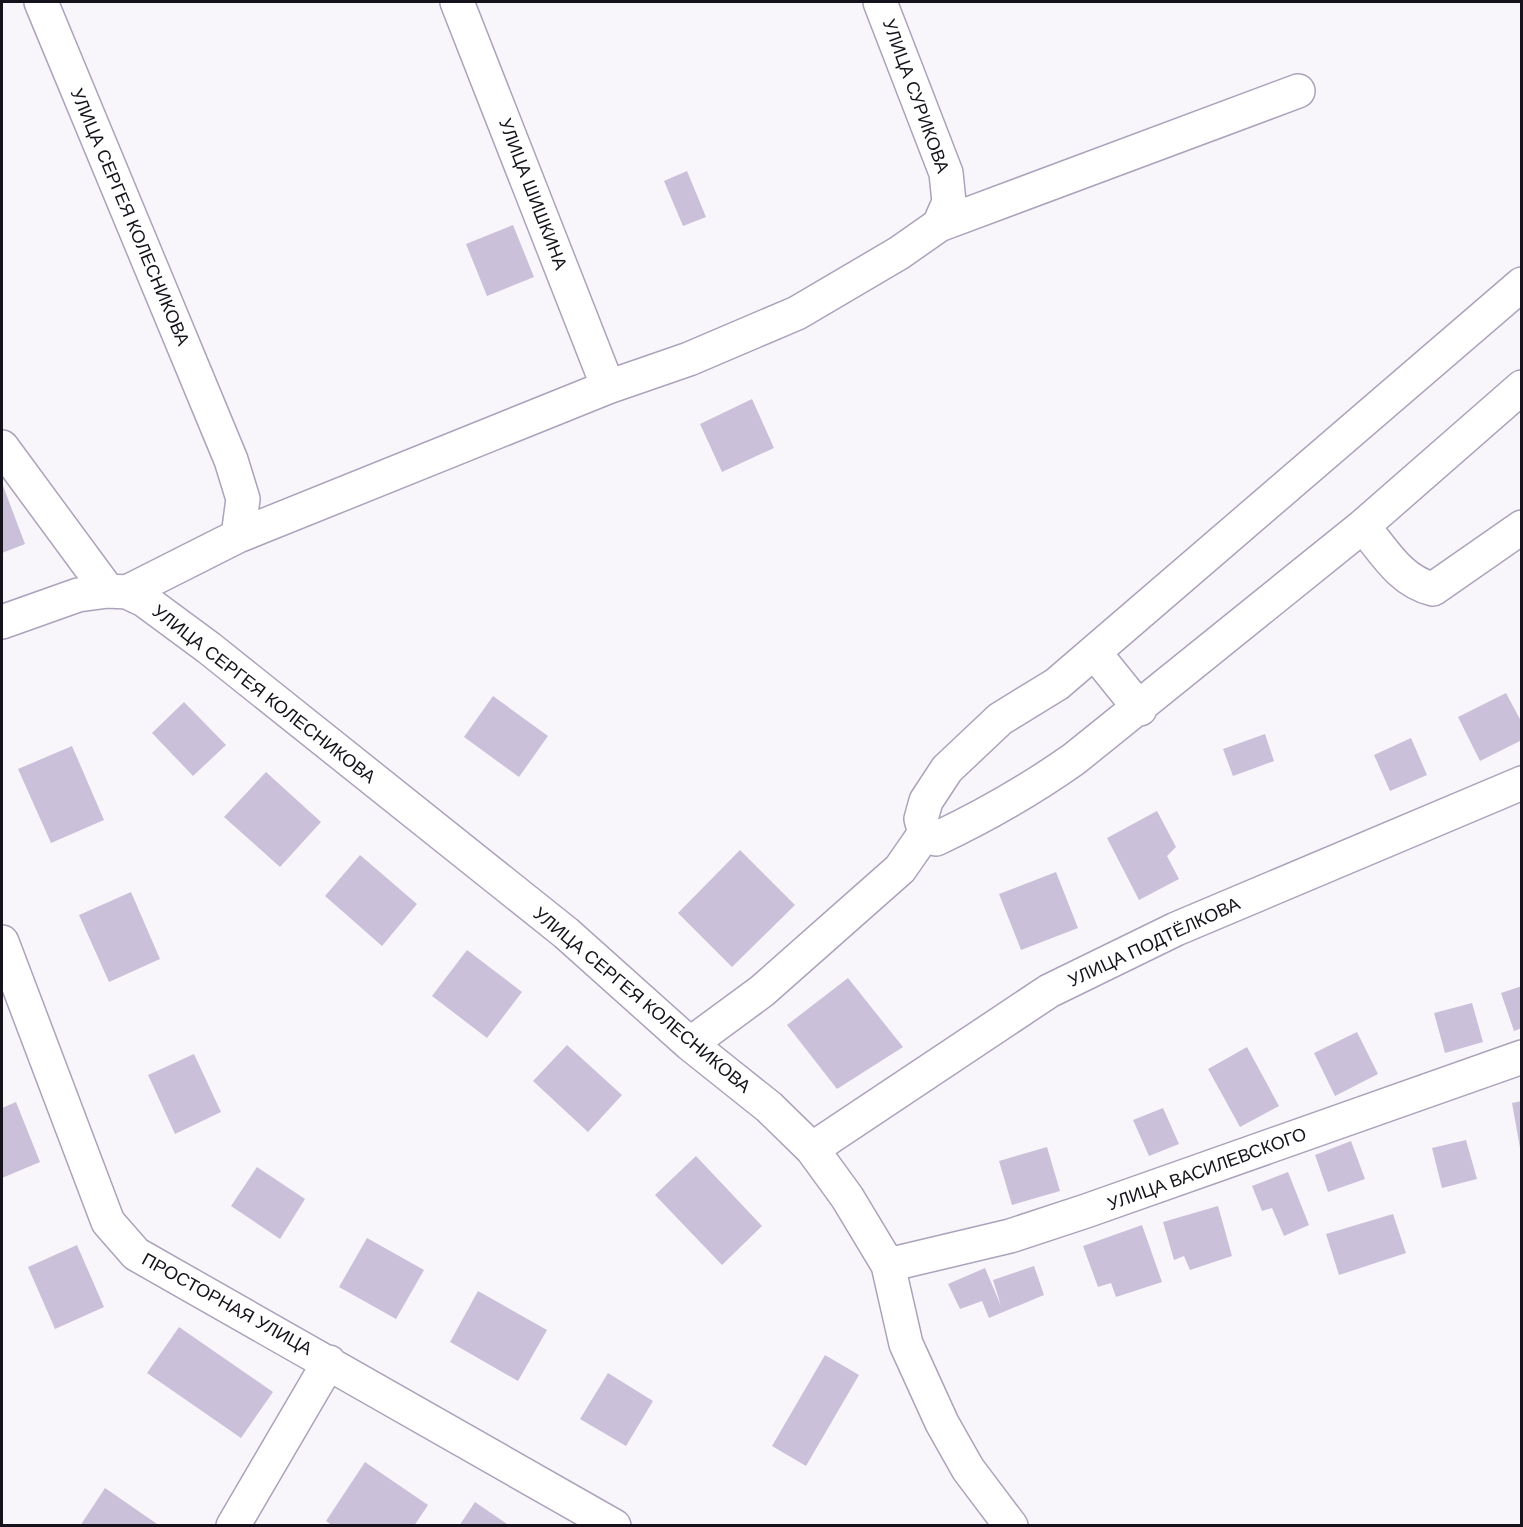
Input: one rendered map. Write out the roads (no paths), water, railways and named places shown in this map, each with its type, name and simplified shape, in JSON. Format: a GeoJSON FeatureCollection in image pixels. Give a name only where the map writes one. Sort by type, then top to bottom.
{"type":"FeatureCollection","features":[{"type":"Feature","properties":{"kind":"street","name":"УЛИЦА СЕРГЕЯ КОЛЕСНИКОВА"},"geometry":{"type":"LineString","coordinates":[[41,2],[231,460],[243,499],[238,536]]}},
{"type":"Feature","properties":{"kind":"street","name":"УЛИЦА ШИШКИНА"},"geometry":{"type":"LineString","coordinates":[[458,2],[608,387]]}},
{"type":"Feature","properties":{"kind":"street","name":"УЛИЦА СУРИКОВА"},"geometry":{"type":"LineString","coordinates":[[880,2],[946,173],[949,202],[939,225]]}},
{"type":"Feature","properties":{"kind":"street"},"geometry":{"type":"LineString","coordinates":[[2,622],[78,595],[118,592],[238,536],[608,387],[688,359],[797,313],[899,253],[939,225],[1298,91]]}},
{"type":"Feature","properties":{"kind":"street"},"geometry":{"type":"LineString","coordinates":[[1521,284],[1057,684],[1000,719],[947,769],[926,801],[921,819],[925,833],[936,839],[1032,789],[1140,709],[1363,526],[1521,387]]}},
{"type":"Feature","properties":{"kind":"street"},"geometry":{"type":"LineString","coordinates":[[2,447],[118,592]]}},
{"type":"Feature","properties":{"kind":"street"},"geometry":{"type":"LineString","coordinates":[[1363,526],[1405,577],[1419,585],[1433,589],[1521,527]]}},
{"type":"Feature","properties":{"kind":"street","name":"УЛИЦА СЕРГЕЯ КОЛЕСНИКОВА"},"geometry":{"type":"LineString","coordinates":[[118,592],[144,600],[209,648],[493,874],[566,933],[690,1044],[769,1107],[812,1149],[847,1197],[888,1265],[906,1344],[942,1423],[968,1469],[1011,1526]]}},
{"type":"Feature","properties":{"kind":"street"},"geometry":{"type":"LineString","coordinates":[[1094,652],[1140,709]]}},
{"type":"Feature","properties":{"kind":"street","name":"УЛИЦА ПОДТЁЛКОВА"},"geometry":{"type":"LineString","coordinates":[[812,1149],[1049,991],[1176,929],[1521,783]]}},
{"type":"Feature","properties":{"kind":"street"},"geometry":{"type":"LineString","coordinates":[[690,1044],[762,991],[900,869],[925,833]]}},
{"type":"Feature","properties":{"kind":"street","name":"ПРОСТОРНАЯ УЛИЦА"},"geometry":{"type":"LineString","coordinates":[[2,942],[108,1222],[136,1254],[614,1526]]}},
{"type":"Feature","properties":{"kind":"street","name":"УЛИЦА ВАСИЛЕВСКОГО"},"geometry":{"type":"LineString","coordinates":[[888,1265],[1010,1236],[1075,1215],[1521,1057]]}},
{"type":"Feature","properties":{"kind":"street"},"geometry":{"type":"LineString","coordinates":[[233,1526],[329,1362]]}}]}
